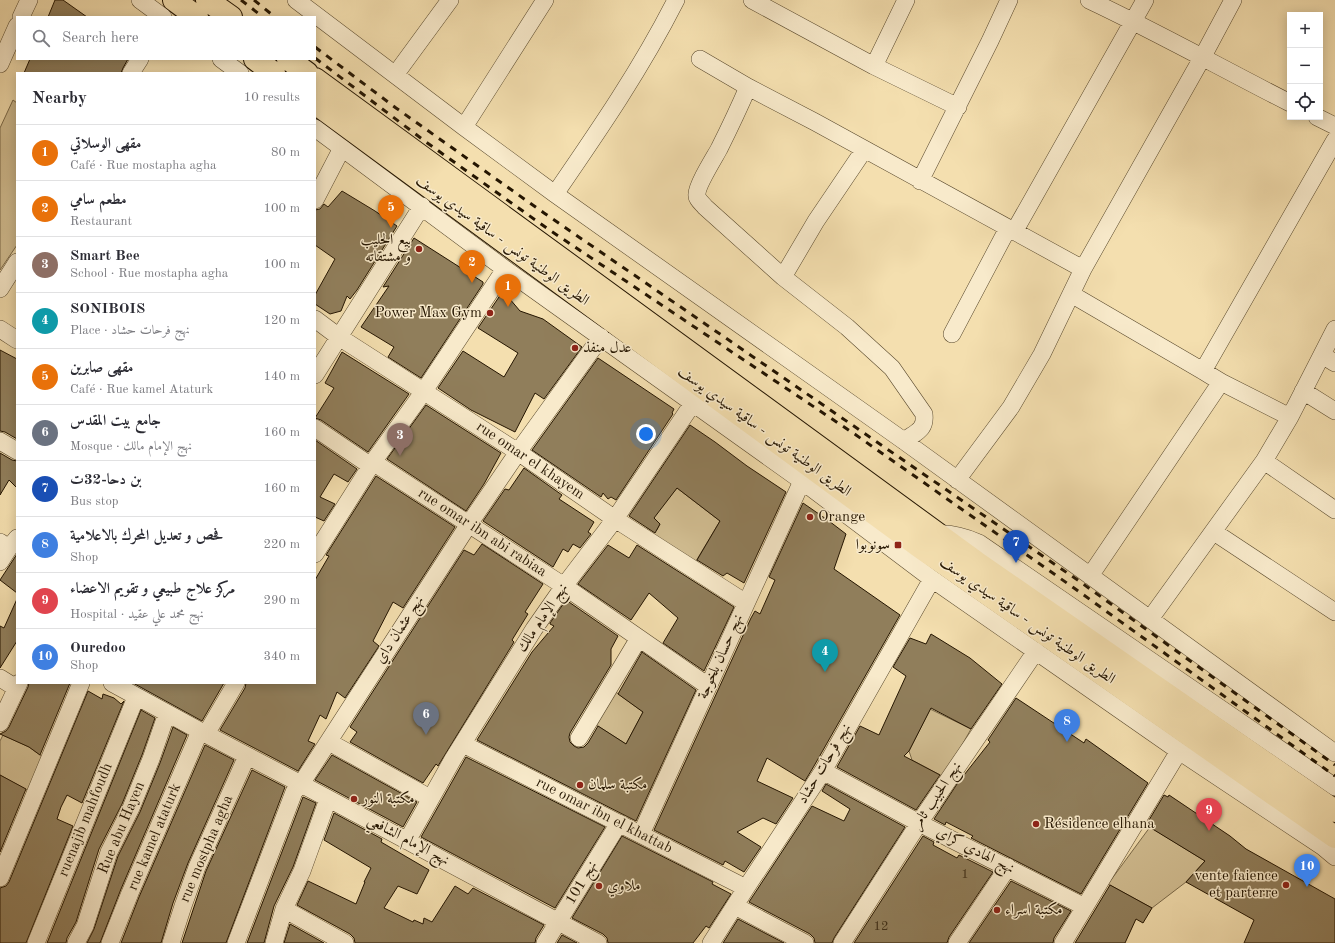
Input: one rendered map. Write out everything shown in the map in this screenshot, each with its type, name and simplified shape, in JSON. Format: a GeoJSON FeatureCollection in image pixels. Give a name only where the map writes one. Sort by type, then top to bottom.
{"type":"FeatureCollection","features":[{"type":"Feature","properties":{"kind":"highway"},"geometry":{"type":"LineString","coordinates":[[174,0],[197,16]]}},
{"type":"Feature","properties":{"kind":"highway"},"geometry":{"type":"LineString","coordinates":[[207,0],[230,16]]}},
{"type":"Feature","properties":{"kind":"highway"},"geometry":{"type":"LineString","coordinates":[[256,60],[273,72]]}},
{"type":"Feature","properties":{"kind":"highway"},"geometry":{"type":"LineString","coordinates":[[289,60],[306,72]]}},
{"type":"Feature","properties":{"kind":"highway","name":"الطريق الوطنية تونس - ساقية سيدي يوسف"},"geometry":{"type":"LineString","coordinates":[[316,80],[937,534],[970,570],[1335,837]]}},
{"type":"Feature","properties":{"kind":"highway","name":"الطريق الوطنية تونس - ساقية سيدي يوسف"},"geometry":{"type":"LineString","coordinates":[[316,104],[917,544],[970,570],[1335,811]]}},
{"type":"Feature","properties":{"kind":"street"},"geometry":{"type":"LineString","coordinates":[[140,0],[162,16]]}},
{"type":"Feature","properties":{"kind":"street"},"geometry":{"type":"LineString","coordinates":[[296,0],[555,194],[904,441],[1335,753]]}},
{"type":"Feature","properties":{"kind":"street"},"geometry":{"type":"LineString","coordinates":[[395,75],[450,0]]}},
{"type":"Feature","properties":{"kind":"street"},"geometry":{"type":"LineString","coordinates":[[464,127],[545,0]]}},
{"type":"Feature","properties":{"kind":"street"},"geometry":{"type":"LineString","coordinates":[[555,194],[608,118],[657,38],[676,0]]}},
{"type":"Feature","properties":{"kind":"street"},"geometry":{"type":"LineString","coordinates":[[752,0],[874,66],[958,107]]}},
{"type":"Feature","properties":{"kind":"street"},"geometry":{"type":"LineString","coordinates":[[874,66],[906,0]]}},
{"type":"Feature","properties":{"kind":"street"},"geometry":{"type":"LineString","coordinates":[[920,181],[958,107],[1009,0]]}},
{"type":"Feature","properties":{"kind":"street"},"geometry":{"type":"LineString","coordinates":[[1089,0],[1134,21],[1287,101]]}},
{"type":"Feature","properties":{"kind":"street"},"geometry":{"type":"LineString","coordinates":[[952,334],[1145,0]]}},
{"type":"Feature","properties":{"kind":"street"},"geometry":{"type":"LineString","coordinates":[[957,480],[1011,407],[1042,354],[1083,269],[1233,0]]}},
{"type":"Feature","properties":{"kind":"street"},"geometry":{"type":"LineString","coordinates":[[0,64],[16,28]]}},
{"type":"Feature","properties":{"kind":"street"},"geometry":{"type":"LineString","coordinates":[[700,59],[748,87],[815,122],[920,181],[1083,269]]}},
{"type":"Feature","properties":{"kind":"street"},"geometry":{"type":"LineString","coordinates":[[132,72],[139,60]]}},
{"type":"Feature","properties":{"kind":"street"},"geometry":{"type":"LineString","coordinates":[[222,60],[239,72]]}},
{"type":"Feature","properties":{"kind":"street"},"geometry":{"type":"LineString","coordinates":[[748,87],[696,194],[699,201],[783,277],[847,327],[898,374],[924,414],[923,427],[904,441]]}},
{"type":"Feature","properties":{"kind":"street"},"geometry":{"type":"LineString","coordinates":[[1323,120],[1335,126]]}},
{"type":"Feature","properties":{"kind":"street"},"geometry":{"type":"LineString","coordinates":[[316,129],[505,269],[802,481],[932,579],[1178,751],[1323,847],[1335,857]]}},
{"type":"Feature","properties":{"kind":"street"},"geometry":{"type":"LineString","coordinates":[[1203,371],[1335,140]]}},
{"type":"Feature","properties":{"kind":"street"},"geometry":{"type":"LineString","coordinates":[[316,198],[342,148]]}},
{"type":"Feature","properties":{"kind":"street"},"geometry":{"type":"LineString","coordinates":[[783,277],[816,221],[864,150]]}},
{"type":"Feature","properties":{"kind":"street"},"geometry":{"type":"LineString","coordinates":[[316,373],[422,206]]}},
{"type":"Feature","properties":{"kind":"street"},"geometry":{"type":"LineString","coordinates":[[0,289],[16,264]]}},
{"type":"Feature","properties":{"kind":"street"},"geometry":{"type":"LineString","coordinates":[[316,552],[372,464],[424,391],[505,269]]}},
{"type":"Feature","properties":{"kind":"street"},"geometry":{"type":"LineString","coordinates":[[1071,294],[1220,382],[1290,417]]}},
{"type":"Feature","properties":{"kind":"street","name":"rue omar el khayem"},"geometry":{"type":"LineString","coordinates":[[316,320],[339,337],[518,452],[615,519],[746,603]]}},
{"type":"Feature","properties":{"kind":"street"},"geometry":{"type":"LineString","coordinates":[[0,329],[16,339]]}},
{"type":"Feature","properties":{"kind":"street"},"geometry":{"type":"LineString","coordinates":[[1150,620],[1264,461],[1290,417],[1303,391],[1328,359],[1335,329]]}},
{"type":"Feature","properties":{"kind":"street","name":"نهج عثمان داي"},"geometry":{"type":"LineString","coordinates":[[236,943],[294,792],[329,742],[469,524],[518,452],[602,337]]}},
{"type":"Feature","properties":{"kind":"street"},"geometry":{"type":"LineString","coordinates":[[1090,576],[1220,382]]}},
{"type":"Feature","properties":{"kind":"street"},"geometry":{"type":"LineString","coordinates":[[1303,391],[1335,411]]}},
{"type":"Feature","properties":{"kind":"street","name":"نهج الإمام مالك"},"geometry":{"type":"LineString","coordinates":[[407,842],[430,798],[453,759],[534,629],[564,586],[615,519],[693,402]]}},
{"type":"Feature","properties":{"kind":"street","name":"rue omar ibn abi rabiaa"},"geometry":{"type":"LineString","coordinates":[[316,429],[469,524],[564,586],[708,686]]}},
{"type":"Feature","properties":{"kind":"street"},"geometry":{"type":"LineString","coordinates":[[0,441],[16,450]]}},
{"type":"Feature","properties":{"kind":"street"},"geometry":{"type":"LineString","coordinates":[[1264,461],[1335,510]]}},
{"type":"Feature","properties":{"kind":"street","name":"نهج حسان بلخوجة"},"geometry":{"type":"LineString","coordinates":[[641,834],[802,481]]}},
{"type":"Feature","properties":{"kind":"street"},"geometry":{"type":"LineString","coordinates":[[1214,532],[1335,612]]}},
{"type":"Feature","properties":{"kind":"street"},"geometry":{"type":"LineString","coordinates":[[937,534],[956,535],[979,543],[1335,787]]}},
{"type":"Feature","properties":{"kind":"street"},"geometry":{"type":"LineString","coordinates":[[0,562],[9,542]]}},
{"type":"Feature","properties":{"kind":"street","name":"نهج فرحات حشاد"},"geometry":{"type":"LineString","coordinates":[[711,943],[823,771],[932,579]]}},
{"type":"Feature","properties":{"kind":"street"},"geometry":{"type":"LineString","coordinates":[[579,738],[639,638]]}},
{"type":"Feature","properties":{"kind":"street","name":"نهج الحبيب ثامر"},"geometry":{"type":"LineString","coordinates":[[842,943],[919,823],[1036,651]]}},
{"type":"Feature","properties":{"kind":"street"},"geometry":{"type":"LineString","coordinates":[[0,678],[17,685],[0,723]]}},
{"type":"Feature","properties":{"kind":"street"},"geometry":{"type":"LineString","coordinates":[[0,878],[81,684]]}},
{"type":"Feature","properties":{"kind":"street","name":"rue kamel ataturk"},"geometry":{"type":"LineString","coordinates":[[110,943],[130,893],[203,733],[235,684]]}},
{"type":"Feature","properties":{"kind":"street","name":"نهج الإمام الشافعي"},"geometry":{"type":"LineString","coordinates":[[118,685],[136,697],[598,943]]}},
{"type":"Feature","properties":{"kind":"street","name":"ruenajib mahfoudh"},"geometry":{"type":"LineString","coordinates":[[36,943],[136,697]]}},
{"type":"Feature","properties":{"kind":"street","name":"Rue abu Hayen"},"geometry":{"type":"LineString","coordinates":[[76,943],[85,926],[109,852],[131,808],[151,759],[167,713]]}},
{"type":"Feature","properties":{"kind":"street"},"geometry":{"type":"LineString","coordinates":[[329,742],[430,798]]}},
{"type":"Feature","properties":{"kind":"street","name":"rue omar ibn el khattab"},"geometry":{"type":"LineString","coordinates":[[463,744],[746,888]]}},
{"type":"Feature","properties":{"kind":"street"},"geometry":{"type":"LineString","coordinates":[[1063,943],[1178,751]]}},
{"type":"Feature","properties":{"kind":"street","name":"rue mostpha agha"},"geometry":{"type":"LineString","coordinates":[[171,943],[197,867],[247,756]]}},
{"type":"Feature","properties":{"kind":"street","name":"نهج الهادي كراي"},"geometry":{"type":"LineString","coordinates":[[823,771],[919,823],[1085,907]]}},
{"type":"Feature","properties":{"kind":"street"},"geometry":{"type":"LineString","coordinates":[[274,943],[284,909],[302,871],[328,799]]}},
{"type":"Feature","properties":{"kind":"street","name":"نهج 101"},"geometry":{"type":"LineString","coordinates":[[545,943],[619,823]]}},
{"type":"Feature","properties":{"kind":"street"},"geometry":{"type":"LineString","coordinates":[[957,943],[1008,867]]}},
{"type":"Feature","properties":{"kind":"street"},"geometry":{"type":"LineString","coordinates":[[735,906],[805,943]]}},
{"type":"Feature","properties":{"kind":"street"},"geometry":{"type":"LineString","coordinates":[[284,909],[345,943]]}},
{"type":"Feature","properties":{"kind":"shaded area"},"geometry":{"type":"Polygon","coordinates":[[[13,100],[16,102],[16,246],[0,270],[0,128],[13,100]]]}},
{"type":"Feature","properties":{"kind":"shaded area"},"geometry":{"type":"Polygon","coordinates":[[[677,488],[720,521],[693,566],[645,531],[650,527],[657,530],[660,524],[653,517],[677,488]]]}},
{"type":"Feature","properties":{"kind":"shaded area"},"geometry":{"type":"Polygon","coordinates":[[[613,690],[643,712],[626,744],[593,723],[613,690]]]}},
{"type":"Feature","properties":{"kind":"shaded area"},"geometry":{"type":"Polygon","coordinates":[[[930,709],[971,729],[944,777],[912,760],[909,751],[930,709]]]}},
{"type":"Feature","properties":{"kind":"shaded area"},"geometry":{"type":"Polygon","coordinates":[[[3,735],[29,747],[47,760],[34,794],[0,775],[0,741],[3,735]]]}},
{"type":"Feature","properties":{"kind":"shaded area"},"geometry":{"type":"Polygon","coordinates":[[[1150,827],[1205,861],[1186,882],[1152,908],[1108,884],[1150,827]]]}},
{"type":"Feature","properties":{"kind":"building"},"geometry":{"type":"Polygon","coordinates":[[[55,0],[63,0],[86,16],[48,16],[55,0]]]}},
{"type":"Feature","properties":{"kind":"building"},"geometry":{"type":"Polygon","coordinates":[[[30,60],[127,60],[121,72],[24,72],[30,60]]]}},
{"type":"Feature","properties":{"kind":"building"},"geometry":{"type":"Polygon","coordinates":[[[342,191],[397,226],[357,290],[350,299],[347,296],[341,311],[330,314],[316,305],[316,293],[335,259],[316,246],[316,210],[320,209],[324,204],[328,207],[342,191]]]}},
{"type":"Feature","properties":{"kind":"building"},"geometry":{"type":"Polygon","coordinates":[[[414,238],[483,282],[421,378],[388,357],[394,347],[361,327],[389,286],[383,287],[414,238]]]}},
{"type":"Feature","properties":{"kind":"building"},"geometry":{"type":"Polygon","coordinates":[[[501,294],[509,298],[520,311],[543,319],[582,347],[544,399],[535,393],[515,432],[471,410],[438,388],[463,351],[504,377],[518,353],[478,328],[501,294]]]}},
{"type":"Feature","properties":{"kind":"building"},"geometry":{"type":"Polygon","coordinates":[[[0,350],[16,358],[16,438],[0,431],[0,350]]]}},
{"type":"Feature","properties":{"kind":"building"},"geometry":{"type":"Polygon","coordinates":[[[342,352],[409,394],[368,452],[321,420],[316,418],[334,388],[325,383],[342,352]]]}},
{"type":"Feature","properties":{"kind":"building"},"geometry":{"type":"Polygon","coordinates":[[[598,358],[674,409],[673,414],[616,500],[611,497],[608,499],[603,493],[601,497],[532,450],[598,358]]]}},
{"type":"Feature","properties":{"kind":"building"},"geometry":{"type":"Polygon","coordinates":[[[426,405],[501,453],[484,484],[466,511],[387,459],[426,405]]]}},
{"type":"Feature","properties":{"kind":"building"},"geometry":{"type":"Polygon","coordinates":[[[690,425],[786,492],[744,583],[727,573],[723,576],[697,560],[720,521],[677,488],[654,518],[660,524],[655,533],[629,516],[690,425]]]}},
{"type":"Feature","properties":{"kind":"building"},"geometry":{"type":"Polygon","coordinates":[[[316,441],[357,469],[348,482],[334,474],[320,497],[335,504],[324,521],[316,517],[316,441]]]}},
{"type":"Feature","properties":{"kind":"building"},"geometry":{"type":"Polygon","coordinates":[[[0,453],[16,461],[16,487],[9,480],[0,495],[0,453]]]}},
{"type":"Feature","properties":{"kind":"building"},"geometry":{"type":"Polygon","coordinates":[[[524,468],[562,495],[559,499],[594,522],[588,532],[591,534],[580,548],[573,544],[568,552],[563,549],[553,567],[483,521],[505,489],[509,490],[524,468]]]}},
{"type":"Feature","properties":{"kind":"building"},"geometry":{"type":"Polygon","coordinates":[[[376,476],[455,527],[403,608],[393,602],[373,641],[379,646],[345,698],[337,692],[326,719],[320,715],[308,741],[315,744],[298,771],[220,730],[245,688],[246,684],[316,684],[316,578],[329,556],[326,555],[376,476]]]}},
{"type":"Feature","properties":{"kind":"building"},"geometry":{"type":"Polygon","coordinates":[[[803,503],[846,534],[834,569],[900,615],[805,781],[767,758],[757,781],[793,798],[776,824],[763,818],[737,832],[761,847],[744,872],[725,861],[723,865],[654,830],[751,618],[755,611],[760,614],[775,580],[769,577],[803,503]]]}},
{"type":"Feature","properties":{"kind":"building"},"geometry":{"type":"Polygon","coordinates":[[[482,544],[543,584],[525,612],[528,614],[512,640],[514,642],[438,766],[436,764],[423,783],[350,742],[357,732],[350,727],[464,550],[474,555],[482,544]]]}},
{"type":"Feature","properties":{"kind":"building"},"geometry":{"type":"Polygon","coordinates":[[[608,545],[629,558],[637,545],[734,607],[704,671],[663,643],[678,618],[649,593],[631,620],[578,584],[608,545]]]}},
{"type":"Feature","properties":{"kind":"building"},"geometry":{"type":"Polygon","coordinates":[[[16,556],[16,592],[0,580],[16,556]]]}},
{"type":"Feature","properties":{"kind":"building"},"geometry":{"type":"Polygon","coordinates":[[[566,600],[618,636],[611,649],[611,665],[570,733],[570,742],[574,746],[578,748],[584,747],[598,726],[626,744],[643,712],[618,694],[642,652],[696,690],[636,821],[477,740],[532,652],[554,626],[550,623],[566,600]]]}},
{"type":"Feature","properties":{"kind":"building"},"geometry":{"type":"Polygon","coordinates":[[[16,601],[16,643],[0,668],[0,626],[4,628],[16,601]]]}},
{"type":"Feature","properties":{"kind":"building"},"geometry":{"type":"Polygon","coordinates":[[[931,634],[970,658],[1002,684],[971,729],[931,708],[909,751],[904,756],[940,775],[916,810],[837,767],[860,726],[879,735],[906,676],[893,667],[910,638],[926,644],[931,634]]]}},
{"type":"Feature","properties":{"kind":"building"},"geometry":{"type":"Polygon","coordinates":[[[29,684],[70,684],[40,755],[29,747],[0,734],[6,731],[9,727],[29,684]]]}},
{"type":"Feature","properties":{"kind":"building"},"geometry":{"type":"Polygon","coordinates":[[[135,684],[223,684],[202,721],[135,684]]]}},
{"type":"Feature","properties":{"kind":"building"},"geometry":{"type":"Polygon","coordinates":[[[88,691],[102,699],[103,694],[114,698],[121,704],[124,701],[82,803],[67,795],[61,807],[57,819],[73,826],[26,943],[0,943],[0,888],[6,886],[9,882],[88,691]]]}},
{"type":"Feature","properties":{"kind":"building"},"geometry":{"type":"Polygon","coordinates":[[[1016,698],[1084,743],[1086,739],[1148,783],[1081,894],[971,838],[973,836],[946,822],[945,825],[934,819],[957,784],[990,742],[988,740],[1016,698]]]}},
{"type":"Feature","properties":{"kind":"building"},"geometry":{"type":"Polygon","coordinates":[[[141,710],[155,718],[122,804],[99,849],[76,922],[67,938],[66,943],[47,943],[141,710]]]}},
{"type":"Feature","properties":{"kind":"building"},"geometry":{"type":"Polygon","coordinates":[[[173,727],[187,735],[121,889],[100,943],[87,943],[94,929],[118,856],[140,812],[173,727]]]}},
{"type":"Feature","properties":{"kind":"building"},"geometry":{"type":"Polygon","coordinates":[[[205,745],[234,760],[188,863],[173,903],[161,943],[121,943],[139,897],[205,745]]]}},
{"type":"Feature","properties":{"kind":"building"},"geometry":{"type":"Polygon","coordinates":[[[332,755],[417,802],[403,827],[315,780],[332,755]]]}},
{"type":"Feature","properties":{"kind":"building"},"geometry":{"type":"Polygon","coordinates":[[[466,757],[605,827],[555,908],[421,837],[466,757]]]}},
{"type":"Feature","properties":{"kind":"building"},"geometry":{"type":"Polygon","coordinates":[[[252,770],[285,787],[226,943],[182,943],[206,871],[252,770]]]}},
{"type":"Feature","properties":{"kind":"building"},"geometry":{"type":"Polygon","coordinates":[[[0,775],[26,789],[0,852],[0,775]]]}},
{"type":"Feature","properties":{"kind":"building"},"geometry":{"type":"Polygon","coordinates":[[[826,784],[905,827],[832,943],[815,943],[814,938],[810,934],[749,902],[812,806],[844,821],[850,809],[822,791],[826,784]]]}},
{"type":"Feature","properties":{"kind":"building"},"geometry":{"type":"Polygon","coordinates":[[[1164,795],[1168,797],[1169,795],[1230,836],[1246,849],[1335,899],[1335,943],[1244,943],[1254,920],[1186,882],[1205,861],[1146,825],[1164,795]]]}},
{"type":"Feature","properties":{"kind":"building"},"geometry":{"type":"Polygon","coordinates":[[[303,797],[316,803],[293,867],[274,906],[264,943],[247,943],[303,797]]]}},
{"type":"Feature","properties":{"kind":"building"},"geometry":{"type":"Polygon","coordinates":[[[334,813],[382,839],[381,842],[429,870],[417,894],[398,886],[384,908],[413,922],[414,920],[423,924],[424,918],[432,922],[455,886],[468,894],[473,888],[544,925],[536,938],[535,943],[355,943],[354,938],[350,934],[297,905],[308,881],[356,904],[371,868],[324,840],[334,813]]]}},
{"type":"Feature","properties":{"kind":"building"},"geometry":{"type":"Polygon","coordinates":[[[622,836],[713,882],[712,884],[731,894],[709,928],[706,926],[693,943],[608,943],[607,938],[603,934],[572,918],[622,836]]]}},
{"type":"Feature","properties":{"kind":"building"},"geometry":{"type":"Polygon","coordinates":[[[923,836],[934,842],[933,845],[957,858],[959,855],[993,872],[949,937],[947,943],[854,943],[923,836]]]}},
{"type":"Feature","properties":{"kind":"building"},"geometry":{"type":"Polygon","coordinates":[[[1011,881],[1071,911],[1054,938],[1053,943],[969,943],[1011,881]]]}},
{"type":"Feature","properties":{"kind":"building"},"geometry":{"type":"Polygon","coordinates":[[[1110,885],[1152,908],[1143,923],[1136,919],[1125,943],[1075,943],[1110,885]]]}},
{"type":"Feature","properties":{"kind":"building"},"geometry":{"type":"Polygon","coordinates":[[[738,919],[784,943],[723,943],[738,919]]]}},
{"type":"Feature","properties":{"kind":"building"},"geometry":{"type":"Polygon","coordinates":[[[290,924],[324,943],[284,943],[290,924]]]}},
{"type":"Feature","properties":{"kind":"building"},"geometry":{"type":"Polygon","coordinates":[[[562,935],[577,943],[557,943],[562,935]]]}},
{"type":"Feature","properties":{"kind":"railway"},"geometry":{"type":"LineString","coordinates":[[241,0],[262,16]]}},
{"type":"Feature","properties":{"kind":"railway"},"geometry":{"type":"LineString","coordinates":[[254,0],[274,16]]}},
{"type":"Feature","properties":{"kind":"railway"},"geometry":{"type":"LineString","coordinates":[[316,48],[396,108],[544,213],[1079,581],[1335,765]]}},
{"type":"Feature","properties":{"kind":"railway"},"geometry":{"type":"LineString","coordinates":[[316,59],[426,142],[548,229],[856,435],[1074,588],[1335,776]]}},
{"type":"Feature","properties":{"kind":"place","name":"مقهى صابرين"},"geometry":{"type":"Point","coordinates":[391,228]}},
{"type":"Feature","properties":{"kind":"place","name":"بيع الحليب و مشتقاته"},"geometry":{"type":"Point","coordinates":[419,249]}},
{"type":"Feature","properties":{"kind":"place","name":"مطعم سامي"},"geometry":{"type":"Point","coordinates":[472,283]}},
{"type":"Feature","properties":{"kind":"place","name":"مقهى الوسلاتي"},"geometry":{"type":"Point","coordinates":[508,307]}},
{"type":"Feature","properties":{"kind":"place","name":"Power Max Gym"},"geometry":{"type":"Point","coordinates":[490,313]}},
{"type":"Feature","properties":{"kind":"place","name":"عدل منفذ"},"geometry":{"type":"Point","coordinates":[575,348]}},
{"type":"Feature","properties":{"kind":"place","name":"Smart Bee"},"geometry":{"type":"Point","coordinates":[400,456]}},
{"type":"Feature","properties":{"kind":"place","name":"Orange"},"geometry":{"type":"Point","coordinates":[810,517]}},
{"type":"Feature","properties":{"kind":"place","name":"سونوبوا"},"geometry":{"type":"Point","coordinates":[898,545]}},
{"type":"Feature","properties":{"kind":"place","name":"بن دحا-32ت"},"geometry":{"type":"Point","coordinates":[1016,563]}},
{"type":"Feature","properties":{"kind":"place","name":"SONIBOIS"},"geometry":{"type":"Point","coordinates":[825,672]}},
{"type":"Feature","properties":{"kind":"place","name":"جامع بيت المقدس"},"geometry":{"type":"Point","coordinates":[426,735]}},
{"type":"Feature","properties":{"kind":"place","name":"فحص و تعديل المحرك بالاعلامية"},"geometry":{"type":"Point","coordinates":[1067,742]}},
{"type":"Feature","properties":{"kind":"place","name":"مكتبة سلمان"},"geometry":{"type":"Point","coordinates":[580,785]}},
{"type":"Feature","properties":{"kind":"place","name":"مكتبة النور"},"geometry":{"type":"Point","coordinates":[354,799]}},
{"type":"Feature","properties":{"kind":"place","name":"Résidence elhana"},"geometry":{"type":"Point","coordinates":[1036,824]}},
{"type":"Feature","properties":{"kind":"place","name":"مركز علاج طبيعي و تقويم الاعضاء"},"geometry":{"type":"Point","coordinates":[1209,831]}},
{"type":"Feature","properties":{"kind":"place","name":"vente faience et parterre"},"geometry":{"type":"Point","coordinates":[1286,885]}},
{"type":"Feature","properties":{"kind":"place","name":"ملاوي"},"geometry":{"type":"Point","coordinates":[599,886]}},
{"type":"Feature","properties":{"kind":"place","name":"Ouredoo"},"geometry":{"type":"Point","coordinates":[1307,887]}},
{"type":"Feature","properties":{"kind":"place","name":"مكتبة اسراء"},"geometry":{"type":"Point","coordinates":[997,910]}}]}
